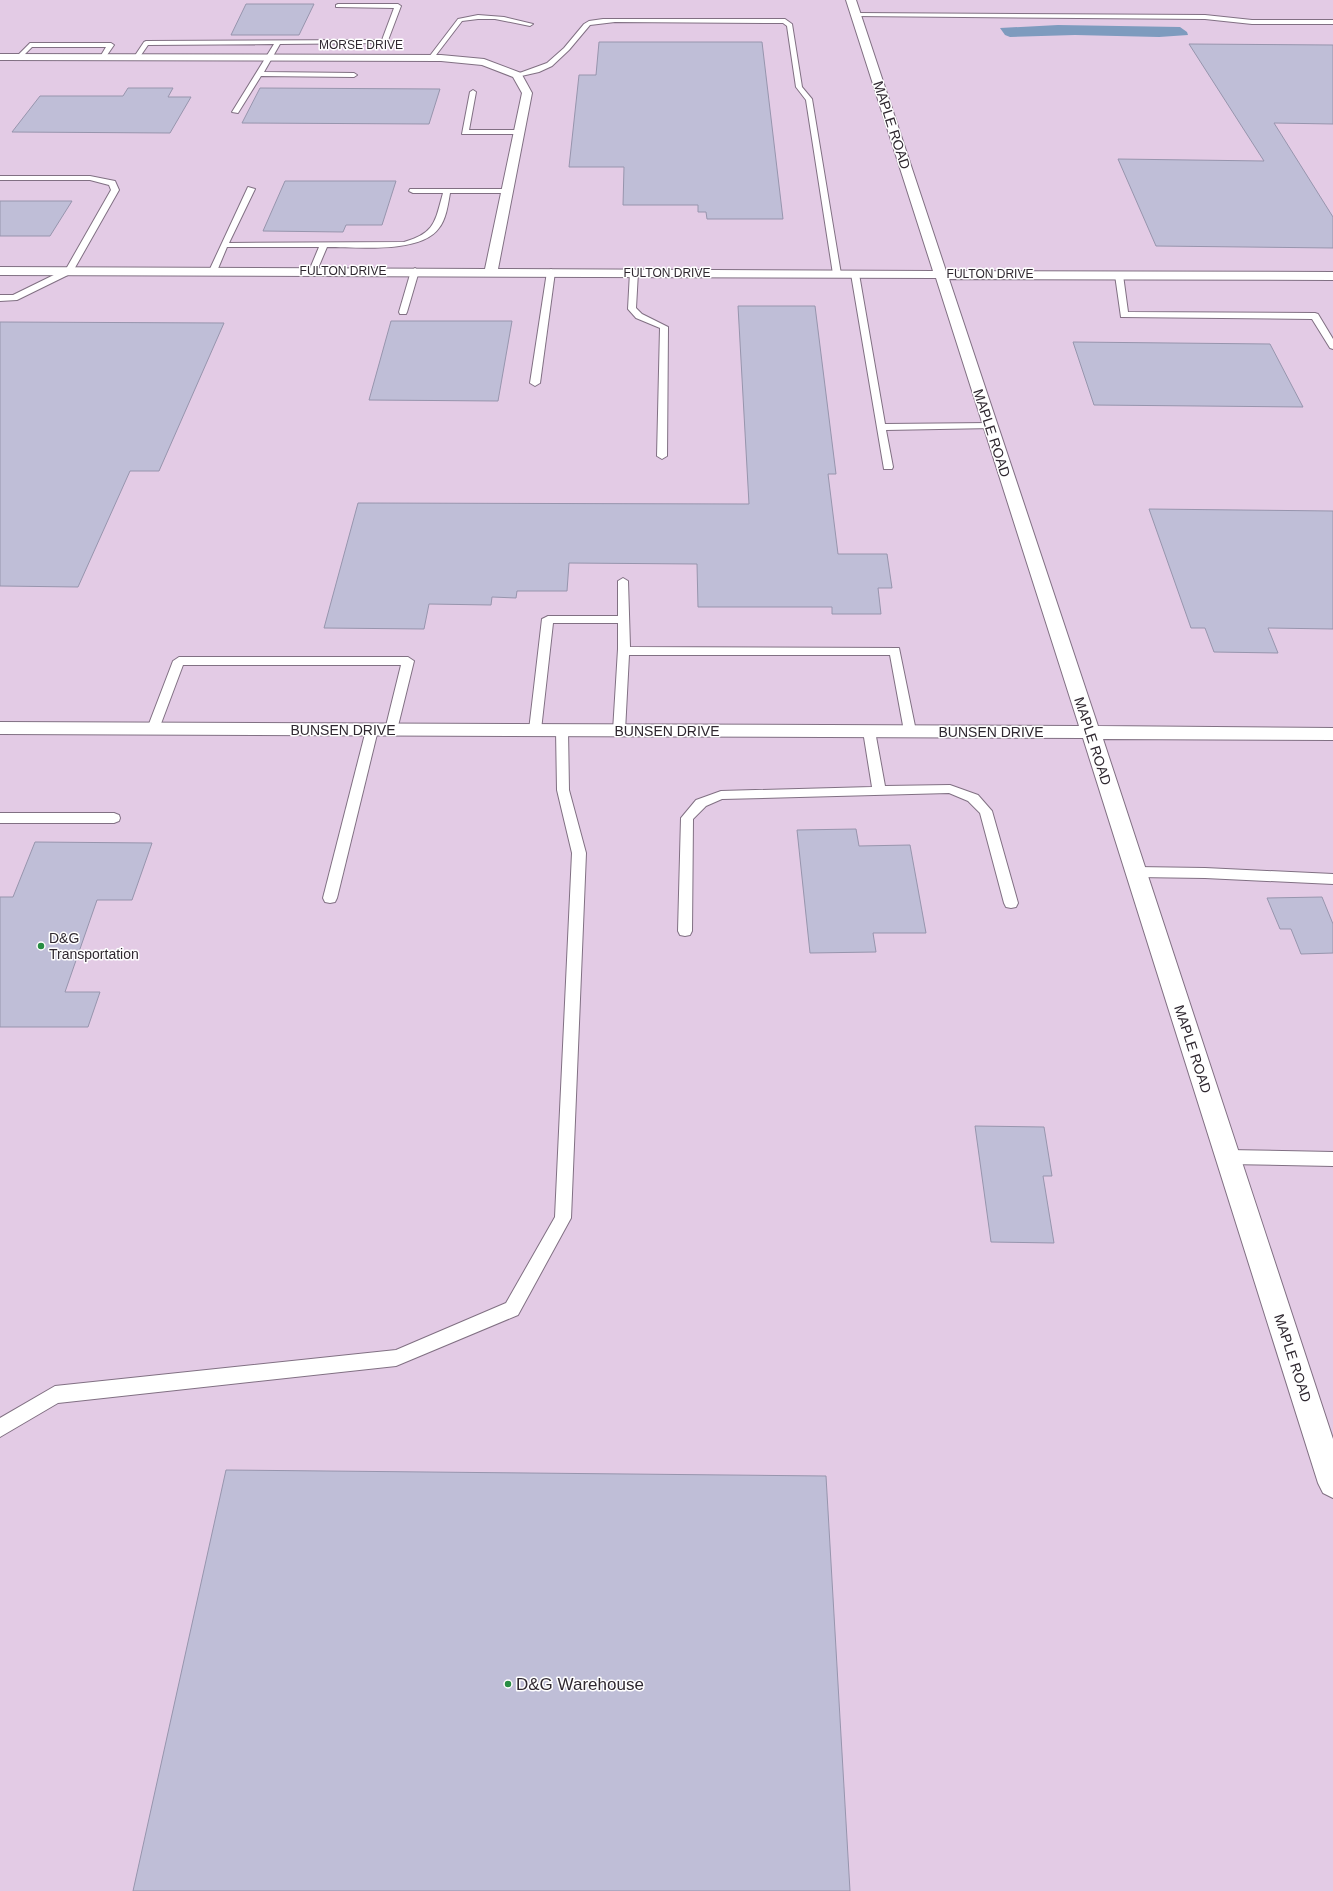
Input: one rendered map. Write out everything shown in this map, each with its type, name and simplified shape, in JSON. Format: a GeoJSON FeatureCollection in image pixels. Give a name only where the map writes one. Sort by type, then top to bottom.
{"type":"FeatureCollection","features":[{"type":"Feature","properties":{"kind":"street","name":"MAPLE ROAD"},"geometry":{"type":"LineString","coordinates":[[853,7],[1091,732],[1333,1483]]}},
{"type":"Feature","properties":{"kind":"street","name":"MORSE DRIVE"},"geometry":{"type":"LineString","coordinates":[[0,57],[430,58],[484,62],[517,75]]}},
{"type":"Feature","properties":{"kind":"street"},"geometry":{"type":"LineString","coordinates":[[491,272],[527,93],[517,75]]}},
{"type":"Feature","properties":{"kind":"street","name":"FULTON DRIVE"},"geometry":{"type":"LineString","coordinates":[[0,270],[1333,276]]}},
{"type":"Feature","properties":{"kind":"street","name":"BUNSEN DRIVE"},"geometry":{"type":"LineString","coordinates":[[0,728],[1333,734]]}},
{"type":"Feature","properties":{"kind":"lane"},"geometry":{"type":"LineString","coordinates":[[137,57],[146,42],[385,42],[398,6],[338,6]]}},
{"type":"Feature","properties":{"kind":"lane"},"geometry":{"type":"LineString","coordinates":[[853,7],[1205,17],[1252,22],[1333,22]]}},
{"type":"Feature","properties":{"kind":"lane"},"geometry":{"type":"LineString","coordinates":[[430,58],[460,20],[491,16],[530,24]]}},
{"type":"Feature","properties":{"kind":"lane"},"geometry":{"type":"LineString","coordinates":[[517,75],[540,70],[551,65],[582,29],[589,24],[600,21],[785,21],[790,25],[799,87],[809,100],[837,274]]}},
{"type":"Feature","properties":{"kind":"lane"},"geometry":{"type":"LineString","coordinates":[[236,112],[278,43]]}},
{"type":"Feature","properties":{"kind":"lane"},"geometry":{"type":"LineString","coordinates":[[260,74],[354,75]]}},
{"type":"Feature","properties":{"kind":"lane"},"geometry":{"type":"LineString","coordinates":[[473,92],[465,132],[519,132]]}},
{"type":"Feature","properties":{"kind":"lane"},"geometry":{"type":"LineString","coordinates":[[0,178],[90,178],[112,183],[115,190],[69,271],[14,298],[0,298]]}},
{"type":"Feature","properties":{"kind":"lane"},"geometry":{"type":"LineString","coordinates":[[213,271],[251,189]]}},
{"type":"Feature","properties":{"kind":"lane"},"geometry":{"type":"LineString","coordinates":[[413,191],[507,191]]}},
{"type":"Feature","properties":{"kind":"lane"},"geometry":{"type":"LineString","coordinates":[[224,245],[404,244],[421,240],[432,234],[438,227],[447,191]]}},
{"type":"Feature","properties":{"kind":"lane"},"geometry":{"type":"LineString","coordinates":[[313,271],[324,245]]}},
{"type":"Feature","properties":{"kind":"lane"},"geometry":{"type":"LineString","coordinates":[[403,312],[415,271]]}},
{"type":"Feature","properties":{"kind":"lane"},"geometry":{"type":"LineString","coordinates":[[535,383],[551,272]]}},
{"type":"Feature","properties":{"kind":"lane"},"geometry":{"type":"LineString","coordinates":[[634,272],[632,309],[639,316],[664,327],[662,456]]}},
{"type":"Feature","properties":{"kind":"lane"},"geometry":{"type":"LineString","coordinates":[[854,274],[888,467]]}},
{"type":"Feature","properties":{"kind":"lane"},"geometry":{"type":"LineString","coordinates":[[1119,275],[1124,315],[1316,316],[1333,346]]}},
{"type":"Feature","properties":{"kind":"lane"},"geometry":{"type":"LineString","coordinates":[[881,427],[990,426]]}},
{"type":"Feature","properties":{"kind":"lane"},"geometry":{"type":"LineString","coordinates":[[619,731],[624,648],[623,581]]}},
{"type":"Feature","properties":{"kind":"lane"},"geometry":{"type":"LineString","coordinates":[[535,730],[548,619],[624,620]]}},
{"type":"Feature","properties":{"kind":"lane"},"geometry":{"type":"LineString","coordinates":[[624,648],[624,651],[895,651],[910,731]]}},
{"type":"Feature","properties":{"kind":"lane"},"geometry":{"type":"LineString","coordinates":[[153,729],[179,661],[408,661],[391,730]]}},
{"type":"Feature","properties":{"kind":"lane"},"geometry":{"type":"LineString","coordinates":[[330,898],[372,730]]}},
{"type":"Feature","properties":{"kind":"lane"},"geometry":{"type":"LineString","coordinates":[[0,1428],[55,1395],[396,1358],[512,1309],[563,1218],[579,853],[563,790],[562,730]]}},
{"type":"Feature","properties":{"kind":"lane"},"geometry":{"type":"LineString","coordinates":[[869,731],[879,791]]}},
{"type":"Feature","properties":{"kind":"lane"},"geometry":{"type":"LineString","coordinates":[[685,931],[687,818],[701,803],[721,795],[950,789],[973,798],[986,811],[1011,903]]}},
{"type":"Feature","properties":{"kind":"lane"},"geometry":{"type":"LineString","coordinates":[[0,818],[114,818]]}},
{"type":"Feature","properties":{"kind":"lane"},"geometry":{"type":"LineString","coordinates":[[1136,872],[1205,873],[1333,879]]}},
{"type":"Feature","properties":{"kind":"lane"},"geometry":{"type":"LineString","coordinates":[[1228,1157],[1333,1159]]}},
{"type":"Feature","properties":{"kind":"shaded area"},"geometry":{"type":"Polygon","coordinates":[[[0,0],[1333,0],[1333,1891],[0,1891],[0,0]]]}},
{"type":"Feature","properties":{"kind":"water"},"geometry":{"type":"Polygon","coordinates":[[[1058,25],[1180,27],[1187,32],[1188,35],[1159,37],[1075,35],[1010,37],[1005,35],[1000,28],[1058,25]]]}},
{"type":"Feature","properties":{"kind":"building"},"geometry":{"type":"Polygon","coordinates":[[[246,4],[314,4],[299,35],[231,35],[246,4]]]}},
{"type":"Feature","properties":{"kind":"building"},"geometry":{"type":"Polygon","coordinates":[[[599,42],[762,42],[783,219],[707,219],[706,212],[698,212],[698,205],[623,205],[624,167],[569,167],[579,75],[596,75],[599,42]]]}},
{"type":"Feature","properties":{"kind":"building"},"geometry":{"type":"Polygon","coordinates":[[[1189,44],[1333,45],[1333,124],[1274,123],[1333,217],[1333,248],[1156,246],[1118,159],[1264,161],[1189,44]]]}},
{"type":"Feature","properties":{"kind":"building"},"geometry":{"type":"Polygon","coordinates":[[[128,88],[173,88],[168,97],[191,97],[170,133],[12,132],[40,96],[123,96],[128,88]]]}},
{"type":"Feature","properties":{"kind":"building"},"geometry":{"type":"Polygon","coordinates":[[[260,88],[440,89],[429,124],[242,123],[260,88]]]}},
{"type":"Feature","properties":{"kind":"building"},"geometry":{"type":"Polygon","coordinates":[[[285,181],[396,181],[382,225],[346,225],[343,232],[263,231],[285,181]]]}},
{"type":"Feature","properties":{"kind":"building"},"geometry":{"type":"Polygon","coordinates":[[[0,201],[72,201],[50,236],[0,236],[0,201]]]}},
{"type":"Feature","properties":{"kind":"building"},"geometry":{"type":"Polygon","coordinates":[[[738,306],[815,306],[836,474],[828,474],[838,554],[887,554],[892,588],[878,588],[881,614],[832,614],[832,607],[698,607],[697,564],[569,563],[567,591],[517,591],[516,598],[492,597],[491,605],[429,604],[424,629],[324,628],[358,503],[749,504],[738,306]]]}},
{"type":"Feature","properties":{"kind":"building"},"geometry":{"type":"Polygon","coordinates":[[[391,321],[512,321],[498,401],[369,400],[391,321]]]}},
{"type":"Feature","properties":{"kind":"building"},"geometry":{"type":"Polygon","coordinates":[[[0,322],[224,323],[159,471],[130,471],[78,587],[0,586],[0,322]]]}},
{"type":"Feature","properties":{"kind":"building"},"geometry":{"type":"Polygon","coordinates":[[[1073,342],[1270,344],[1303,407],[1094,405],[1073,342]]]}},
{"type":"Feature","properties":{"kind":"building"},"geometry":{"type":"Polygon","coordinates":[[[1149,509],[1333,511],[1333,629],[1268,628],[1278,653],[1214,652],[1205,628],[1191,628],[1149,509]]]}},
{"type":"Feature","properties":{"kind":"building"},"geometry":{"type":"Polygon","coordinates":[[[856,829],[859,846],[910,845],[926,933],[873,933],[876,952],[810,953],[797,830],[856,829]]]}},
{"type":"Feature","properties":{"kind":"building","name":"D&G Transportation"},"geometry":{"type":"Polygon","coordinates":[[[35,842],[152,843],[132,900],[97,900],[65,992],[100,992],[88,1027],[0,1027],[0,897],[13,897],[35,842]]]}},
{"type":"Feature","properties":{"kind":"building"},"geometry":{"type":"Polygon","coordinates":[[[1322,897],[1333,924],[1333,953],[1301,954],[1291,929],[1280,929],[1267,898],[1322,897]]]}},
{"type":"Feature","properties":{"kind":"building"},"geometry":{"type":"Polygon","coordinates":[[[975,1126],[1044,1127],[1052,1176],[1043,1176],[1054,1243],[991,1242],[975,1126]]]}},
{"type":"Feature","properties":{"kind":"building","name":"D&G Warehouse"},"geometry":{"type":"Polygon","coordinates":[[[226,1470],[826,1476],[850,1891],[133,1891],[226,1470]]]}},
{"type":"Feature","properties":{"kind":"place","name":"D&G Transportation"},"geometry":{"type":"Point","coordinates":[41,946]}},
{"type":"Feature","properties":{"kind":"place","name":"D&G Warehouse"},"geometry":{"type":"Point","coordinates":[508,1684]}}]}
